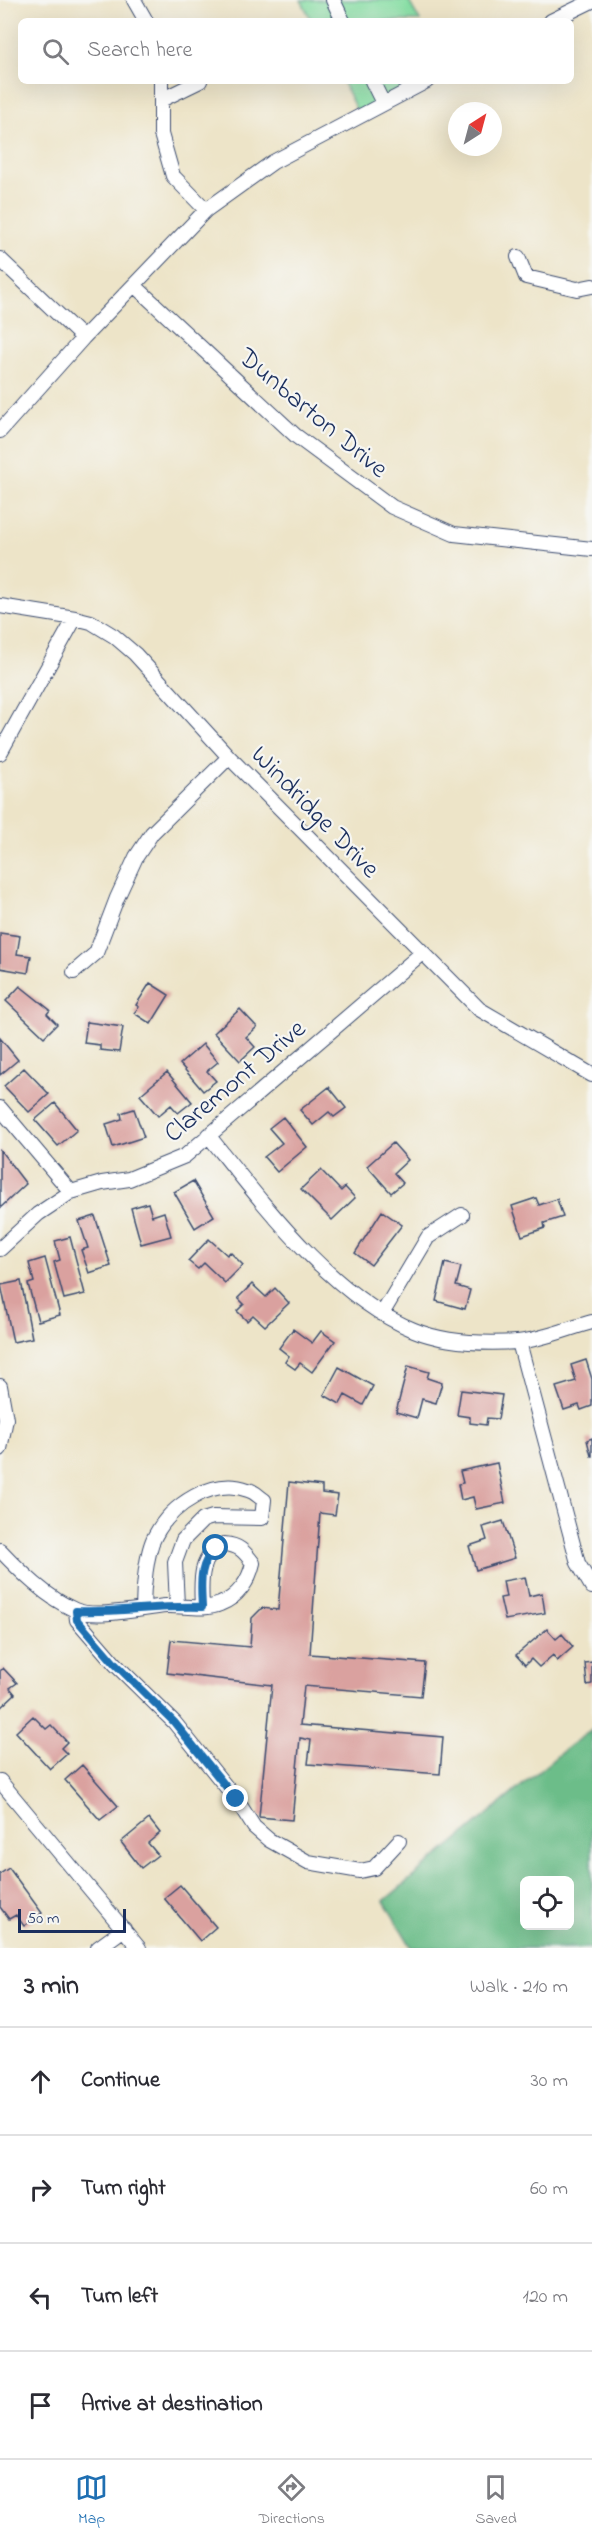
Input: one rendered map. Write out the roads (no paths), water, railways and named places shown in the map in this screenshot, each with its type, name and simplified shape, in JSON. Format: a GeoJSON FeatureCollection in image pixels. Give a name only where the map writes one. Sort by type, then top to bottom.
{"type":"FeatureCollection","features":[{"type":"Feature","properties":{"kind":"street"},"geometry":{"type":"LineString","coordinates":[[134,0],[144,18]]}},
{"type":"Feature","properties":{"kind":"street"},"geometry":{"type":"LineString","coordinates":[[333,0],[342,18]]}},
{"type":"Feature","properties":{"kind":"street"},"geometry":{"type":"LineString","coordinates":[[556,18],[592,1]]}},
{"type":"Feature","properties":{"kind":"street"},"geometry":{"type":"LineString","coordinates":[[160,84],[161,134],[173,176],[206,210]]}},
{"type":"Feature","properties":{"kind":"street"},"geometry":{"type":"LineString","coordinates":[[161,100],[194,84]]}},
{"type":"Feature","properties":{"kind":"street"},"geometry":{"type":"LineString","coordinates":[[374,84],[383,103]]}},
{"type":"Feature","properties":{"kind":"street"},"geometry":{"type":"LineString","coordinates":[[0,431],[83,338],[206,210],[273,162],[421,84]]}},
{"type":"Feature","properties":{"kind":"street"},"geometry":{"type":"LineString","coordinates":[[518,257],[526,277],[577,289],[592,286]]}},
{"type":"Feature","properties":{"kind":"street"},"geometry":{"type":"LineString","coordinates":[[0,259],[83,338]]}},
{"type":"Feature","properties":{"kind":"street","name":"Dunbarton Drive"},"geometry":{"type":"LineString","coordinates":[[134,285],[296,436],[392,507],[454,534],[592,549]]}},
{"type":"Feature","properties":{"kind":"street","name":"Windridge Drive"},"geometry":{"type":"LineString","coordinates":[[0,606],[91,622],[114,636],[135,654],[229,757],[479,1009],[592,1075]]}},
{"type":"Feature","properties":{"kind":"street"},"geometry":{"type":"LineString","coordinates":[[0,753],[75,618]]}},
{"type":"Feature","properties":{"kind":"street"},"geometry":{"type":"LineString","coordinates":[[74,972],[96,953],[136,857],[152,833],[229,757]]}},
{"type":"Feature","properties":{"kind":"street","name":"Claremont Drive"},"geometry":{"type":"LineString","coordinates":[[0,1249],[38,1214],[70,1192],[102,1183],[129,1179],[185,1156],[422,953]]}},
{"type":"Feature","properties":{"kind":"street"},"geometry":{"type":"LineString","coordinates":[[0,1108],[70,1192]]}},
{"type":"Feature","properties":{"kind":"street"},"geometry":{"type":"LineString","coordinates":[[207,1135],[276,1219],[320,1265],[382,1314],[415,1331],[453,1341],[519,1342],[592,1322]]}},
{"type":"Feature","properties":{"kind":"street"},"geometry":{"type":"LineString","coordinates":[[382,1314],[428,1237],[462,1215]]}},
{"type":"Feature","properties":{"kind":"street"},"geometry":{"type":"LineString","coordinates":[[519,1342],[578,1563],[592,1587]]}},
{"type":"Feature","properties":{"kind":"street"},"geometry":{"type":"LineString","coordinates":[[0,1386],[6,1419],[0,1449]]}},
{"type":"Feature","properties":{"kind":"street"},"geometry":{"type":"LineString","coordinates":[[143,1609],[154,1537],[175,1509],[201,1493],[230,1487],[249,1490],[264,1500],[262,1518],[213,1517],[203,1520],[183,1540],[175,1563],[177,1606]]}},
{"type":"Feature","properties":{"kind":"street"},"geometry":{"type":"LineString","coordinates":[[0,1550],[21,1573],[76,1611],[202,1607],[220,1605],[235,1595],[250,1579],[252,1563],[243,1550],[234,1544],[224,1544],[210,1553],[201,1570],[202,1607]]}},
{"type":"Feature","properties":{"kind":"street"},"geometry":{"type":"LineString","coordinates":[[76,1611],[77,1620],[115,1664],[174,1722],[236,1799],[254,1827],[269,1840],[308,1862],[360,1871],[374,1868],[399,1841]]}},
{"type":"Feature","properties":{"kind":"street"},"geometry":{"type":"LineString","coordinates":[[0,1781],[139,1948]]}},
{"type":"Feature","properties":{"kind":"street"},"geometry":{"type":"LineString","coordinates":[[98,1948],[124,1929]]}}]}
